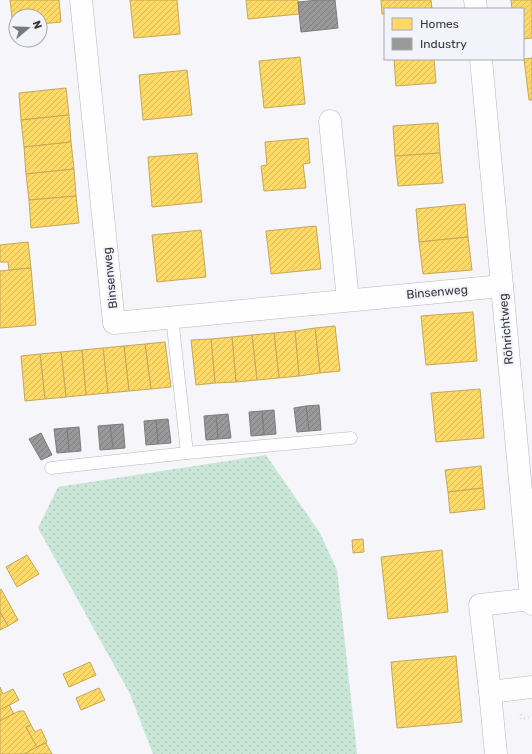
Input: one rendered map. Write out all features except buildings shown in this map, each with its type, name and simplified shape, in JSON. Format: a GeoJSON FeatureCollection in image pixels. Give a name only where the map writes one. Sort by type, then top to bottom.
{"type":"FeatureCollection","features":[{"type":"Feature","properties":{"kind":"street","name":"Binsenweg"},"geometry":{"type":"LineString","coordinates":[[81,0],[114,323],[502,286]]}},
{"type":"Feature","properties":{"kind":"street","name":"Röhrichtweg"},"geometry":{"type":"LineString","coordinates":[[481,60],[532,601],[480,605],[496,754]]}},
{"type":"Feature","properties":{"kind":"street"},"geometry":{"type":"LineString","coordinates":[[330,121],[348,300]]}},
{"type":"Feature","properties":{"kind":"street"},"geometry":{"type":"LineString","coordinates":[[490,692],[532,687]]}},
{"type":"Feature","properties":{"kind":"lane"},"geometry":{"type":"LineString","coordinates":[[172,317],[187,453]]}},
{"type":"Feature","properties":{"kind":"lane"},"geometry":{"type":"LineString","coordinates":[[51,468],[187,453],[351,438]]}},
{"type":"Feature","properties":{"kind":"green space"},"geometry":{"type":"Polygon","coordinates":[[[266,455],[320,533],[337,570],[357,754],[153,754],[130,694],[38,528],[58,487],[266,455]]]}}]}
